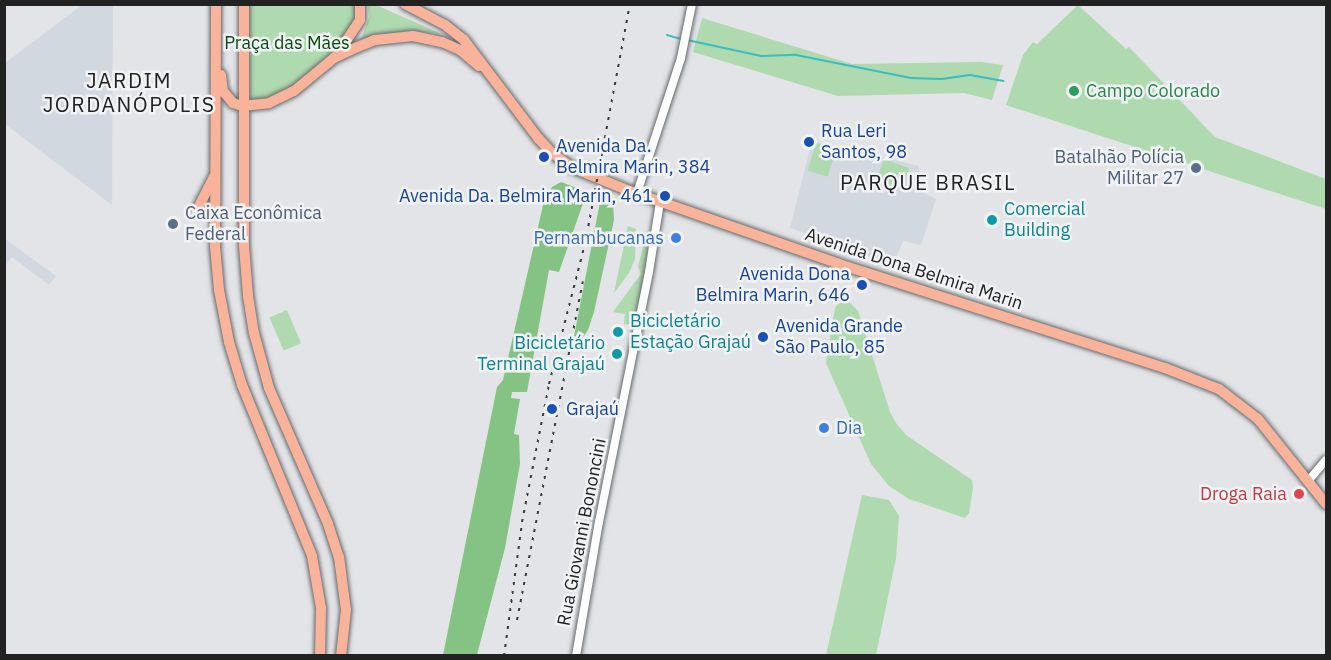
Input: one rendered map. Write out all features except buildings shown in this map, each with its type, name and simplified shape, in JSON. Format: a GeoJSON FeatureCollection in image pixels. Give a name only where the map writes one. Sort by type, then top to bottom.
{"type":"FeatureCollection","features":[{"type":"Feature","properties":{"kind":"main road"},"geometry":{"type":"LineString","coordinates":[[216,4],[216,260],[229,342],[249,406],[312,556],[321,608],[320,656]]}},
{"type":"Feature","properties":{"kind":"main road"},"geometry":{"type":"LineString","coordinates":[[244,4],[242,106],[245,272],[254,333],[278,412],[328,524],[339,557],[346,610],[341,656]]}},
{"type":"Feature","properties":{"kind":"main road"},"geometry":{"type":"LineString","coordinates":[[334,58],[360,20],[360,4]]}},
{"type":"Feature","properties":{"kind":"main road","name":"Avenida Dona Belmira Marin"},"geometry":{"type":"LineString","coordinates":[[405,4],[458,35],[478,57],[486,72]]}},
{"type":"Feature","properties":{"kind":"main road"},"geometry":{"type":"LineString","coordinates":[[216,30],[220,47],[223,91],[229,100],[242,106]]}},
{"type":"Feature","properties":{"kind":"main road","name":"Avenida Dona Belmira Marin"},"geometry":{"type":"LineString","coordinates":[[242,106],[269,103],[284,97],[334,58],[375,40],[423,37],[460,50],[486,72],[555,155],[580,172],[866,273],[1165,368],[1219,389],[1258,419],[1326,504]]}},
{"type":"Feature","properties":{"kind":"main road"},"geometry":{"type":"LineString","coordinates":[[198,207],[215,174]]}},
{"type":"Feature","properties":{"kind":"street"},"geometry":{"type":"LineString","coordinates":[[637,194],[681,58],[692,4]]}},
{"type":"Feature","properties":{"kind":"street","name":"Rua Giovanni Bononcini"},"geometry":{"type":"LineString","coordinates":[[576,656],[594,553],[650,273],[660,202]]}},
{"type":"Feature","properties":{"kind":"street"},"geometry":{"type":"LineString","coordinates":[[1309,480],[1326,460]]}},
{"type":"Feature","properties":{"kind":"shaded area"},"geometry":{"type":"Polygon","coordinates":[[[82,5],[113,5],[112,205],[5,124],[5,63],[82,5]]]}},
{"type":"Feature","properties":{"kind":"shaded area"},"geometry":{"type":"Polygon","coordinates":[[[812,141],[919,166],[918,190],[936,199],[921,245],[903,241],[893,265],[790,228],[812,141]]]}},
{"type":"Feature","properties":{"kind":"shaded area"},"geometry":{"type":"Polygon","coordinates":[[[4,238],[56,276],[49,285],[12,257],[5,266],[4,238]]]}},
{"type":"Feature","properties":{"kind":"green space","name":"Praça das Mães"},"geometry":{"type":"Polygon","coordinates":[[[248,5],[355,5],[358,17],[351,32],[306,77],[288,90],[266,100],[250,98],[248,5]]]}},
{"type":"Feature","properties":{"kind":"green space"},"geometry":{"type":"Polygon","coordinates":[[[368,5],[376,5],[442,34],[411,31],[361,40],[369,17],[368,5]]]}},
{"type":"Feature","properties":{"kind":"green space"},"geometry":{"type":"Polygon","coordinates":[[[1078,5],[1126,49],[1129,47],[1215,137],[1326,179],[1326,209],[1006,105],[1023,55],[1033,42],[1037,44],[1078,5]]]}},
{"type":"Feature","properties":{"kind":"green space"},"geometry":{"type":"Polygon","coordinates":[[[702,18],[852,64],[981,62],[1003,65],[992,100],[964,93],[838,96],[693,52],[702,18]]]}},
{"type":"Feature","properties":{"kind":"green space"},"geometry":{"type":"Polygon","coordinates":[[[816,143],[836,149],[828,177],[808,171],[816,143]]]}},
{"type":"Feature","properties":{"kind":"green space"},"geometry":{"type":"Polygon","coordinates":[[[884,159],[909,168],[902,188],[877,179],[884,159]]]}},
{"type":"Feature","properties":{"kind":"green space"},"geometry":{"type":"Polygon","coordinates":[[[561,182],[587,192],[559,272],[549,270],[527,392],[512,392],[511,398],[520,399],[514,434],[519,435],[520,464],[505,548],[477,655],[443,655],[497,387],[503,380],[544,201],[552,187],[561,182]]]}},
{"type":"Feature","properties":{"kind":"green space"},"geometry":{"type":"Polygon","coordinates":[[[601,197],[613,201],[614,220],[594,312],[588,330],[576,348],[572,347],[601,197]]]}},
{"type":"Feature","properties":{"kind":"green space"},"geometry":{"type":"Polygon","coordinates":[[[628,226],[636,229],[635,259],[629,273],[614,293],[628,226]]]}},
{"type":"Feature","properties":{"kind":"green space"},"geometry":{"type":"Polygon","coordinates":[[[644,242],[648,242],[647,262],[634,325],[624,324],[625,314],[613,312],[641,274],[638,267],[644,242]]]}},
{"type":"Feature","properties":{"kind":"green space"},"geometry":{"type":"Polygon","coordinates":[[[849,302],[858,311],[890,412],[896,423],[906,435],[972,480],[969,513],[965,518],[909,499],[889,486],[871,464],[826,363],[835,308],[839,303],[849,302]]]}},
{"type":"Feature","properties":{"kind":"green space"},"geometry":{"type":"Polygon","coordinates":[[[287,310],[301,343],[284,351],[270,317],[287,310]]]}},
{"type":"Feature","properties":{"kind":"green space"},"geometry":{"type":"Polygon","coordinates":[[[862,495],[889,500],[899,516],[896,558],[876,655],[826,655],[862,495]]]}},
{"type":"Feature","properties":{"kind":"waterway"},"geometry":{"type":"LineString","coordinates":[[667,35],[681,39]]}},
{"type":"Feature","properties":{"kind":"waterway"},"geometry":{"type":"LineString","coordinates":[[687,40],[761,56],[796,55],[911,78],[942,79],[970,75],[1003,81]]}},
{"type":"Feature","properties":{"kind":"railway"},"geometry":{"type":"LineString","coordinates":[[504,656],[522,522],[549,384],[585,244],[630,4]]}},
{"type":"Feature","properties":{"kind":"railway"},"geometry":{"type":"LineString","coordinates":[[517,620],[583,281]]}},
{"type":"Feature","properties":{"kind":"place","name":"Campo Colorado"},"geometry":{"type":"Point","coordinates":[1074,91]}},
{"type":"Feature","properties":{"kind":"place","name":"Rua Leri Santos, 98"},"geometry":{"type":"Point","coordinates":[809,142]}},
{"type":"Feature","properties":{"kind":"place","name":"Avenida Da. Belmira Marin, 384"},"geometry":{"type":"Point","coordinates":[544,157]}},
{"type":"Feature","properties":{"kind":"place","name":"Batalhão Polícia Militar 27"},"geometry":{"type":"Point","coordinates":[1196,168]}},
{"type":"Feature","properties":{"kind":"place","name":"Avenida Da. Belmira Marin, 461"},"geometry":{"type":"Point","coordinates":[665,196]}},
{"type":"Feature","properties":{"kind":"place","name":"Comercial Building"},"geometry":{"type":"Point","coordinates":[992,220]}},
{"type":"Feature","properties":{"kind":"place","name":"Caixa Econômica Federal"},"geometry":{"type":"Point","coordinates":[173,224]}},
{"type":"Feature","properties":{"kind":"place","name":"Pernambucanas"},"geometry":{"type":"Point","coordinates":[676,238]}},
{"type":"Feature","properties":{"kind":"place","name":"Avenida Dona Belmira Marin, 646"},"geometry":{"type":"Point","coordinates":[862,285]}},
{"type":"Feature","properties":{"kind":"place","name":"Bicicletário Estação Grajaú"},"geometry":{"type":"Point","coordinates":[618,332]}},
{"type":"Feature","properties":{"kind":"place","name":"Avenida Grande São Paulo, 85"},"geometry":{"type":"Point","coordinates":[763,337]}},
{"type":"Feature","properties":{"kind":"place","name":"Bicicletário Terminal Grajaú"},"geometry":{"type":"Point","coordinates":[617,354]}},
{"type":"Feature","properties":{"kind":"place","name":"Grajaú"},"geometry":{"type":"Point","coordinates":[552,409]}},
{"type":"Feature","properties":{"kind":"place","name":"Dia"},"geometry":{"type":"Point","coordinates":[824,428]}},
{"type":"Feature","properties":{"kind":"place","name":"Droga Raia"},"geometry":{"type":"Point","coordinates":[1299,494]}},
{"type":"Feature","properties":{"kind":"district","name":"JARDIM JORDANÓPOLIS"},"geometry":{"type":"Point","coordinates":[129,92]}},
{"type":"Feature","properties":{"kind":"district","name":"PARQUE BRASIL"},"geometry":{"type":"Point","coordinates":[928,182]}}]}
